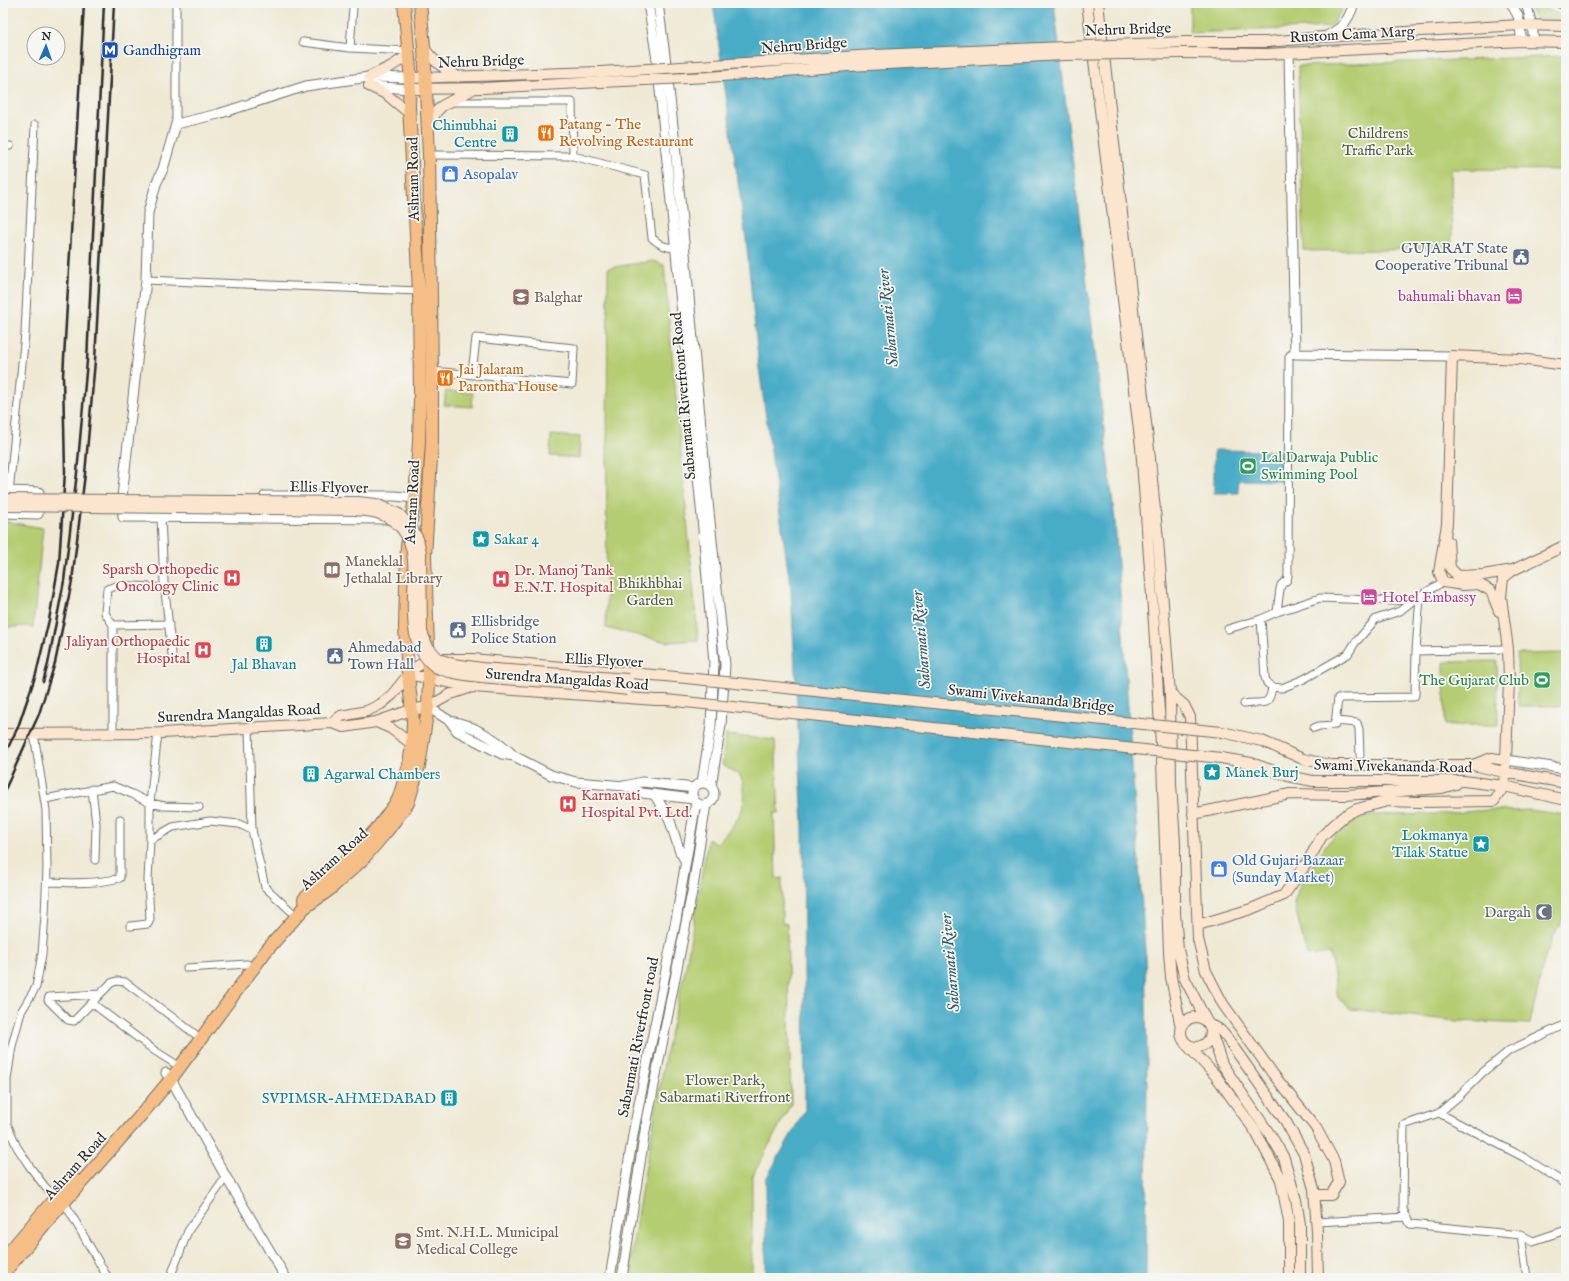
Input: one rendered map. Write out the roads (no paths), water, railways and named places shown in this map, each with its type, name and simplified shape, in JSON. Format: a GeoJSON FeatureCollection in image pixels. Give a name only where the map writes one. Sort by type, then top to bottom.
{"type":"FeatureCollection","features":[{"type":"Feature","properties":{"kind":"main road","name":"Ashram Road"},"geometry":{"type":"LineString","coordinates":[[3,1259],[125,1133],[266,951],[293,915],[300,903],[354,854],[379,826],[398,800],[409,765],[412,744],[413,721],[405,627],[407,546],[415,498],[419,434],[419,291],[410,114],[409,53],[404,3]]}},
{"type":"Feature","properties":{"kind":"main road","name":"Ashram Road"},"geometry":{"type":"LineString","coordinates":[[169,1076],[174,1063],[260,946],[293,915],[329,890],[362,860],[387,831],[408,803],[419,766],[428,707],[430,659],[425,556],[432,442],[429,155],[424,47],[420,3]]}},
{"type":"Feature","properties":{"kind":"main road"},"geometry":{"type":"LineString","coordinates":[[1087,3],[1141,447],[1157,670],[1171,977],[1181,1028],[1181,1037],[1216,1076],[1256,1132],[1281,1180],[1289,1222],[1289,1278]]}},
{"type":"Feature","properties":{"kind":"main road"},"geometry":{"type":"LineString","coordinates":[[1098,3],[1150,456],[1158,540],[1170,693],[1171,784],[1175,842],[1175,913],[1178,950],[1185,978],[1209,1027],[1222,1064],[1273,1139],[1284,1158],[1296,1200],[1300,1224],[1300,1278]]}},
{"type":"Feature","properties":{"kind":"main road","name":"Rustom Cama Marg"},"geometry":{"type":"LineString","coordinates":[[1184,42],[1267,42],[1323,37],[1520,25],[1566,26]]}},
{"type":"Feature","properties":{"kind":"main road","name":"Rustom Cama Marg"},"geometry":{"type":"LineString","coordinates":[[1183,53],[1289,52],[1522,41],[1566,42]]}},
{"type":"Feature","properties":{"kind":"main road","name":"Nehru Bridge"},"geometry":{"type":"LineString","coordinates":[[426,83],[475,88],[875,55],[1184,42]]}},
{"type":"Feature","properties":{"kind":"main road"},"geometry":{"type":"LineString","coordinates":[[424,47],[427,53],[446,70],[458,78]]}},
{"type":"Feature","properties":{"kind":"main road"},"geometry":{"type":"LineString","coordinates":[[409,53],[390,67],[365,81],[386,94],[410,114]]}},
{"type":"Feature","properties":{"kind":"main road","name":"Nehru Bridge"},"geometry":{"type":"LineString","coordinates":[[426,83],[458,78],[708,77],[848,66],[1064,55],[1183,53]]}},
{"type":"Feature","properties":{"kind":"main road"},"geometry":{"type":"LineString","coordinates":[[410,83],[426,83]]}},
{"type":"Feature","properties":{"kind":"main road"},"geometry":{"type":"LineString","coordinates":[[428,126],[437,110],[475,88]]}},
{"type":"Feature","properties":{"kind":"main road"},"geometry":{"type":"LineString","coordinates":[[1566,365],[1520,358],[1452,356],[1447,524],[1450,568],[1458,576],[1483,576],[1512,570],[1566,545]]}},
{"type":"Feature","properties":{"kind":"main road","name":"Ellis Flyover"},"geometry":{"type":"LineString","coordinates":[[5,494],[376,504],[399,514],[412,527],[418,539],[421,552],[422,632],[428,647],[439,659],[453,664],[482,668],[628,679],[649,676]]}},
{"type":"Feature","properties":{"kind":"main road","name":"Ellis Flyover"},"geometry":{"type":"LineString","coordinates":[[3,506],[356,510],[377,513],[395,522],[404,532],[411,546],[414,556],[413,617],[415,636],[422,653],[435,667],[450,673],[472,676],[626,690],[661,700]]}},
{"type":"Feature","properties":{"kind":"main road"},"geometry":{"type":"LineString","coordinates":[[1447,524],[1439,572],[1443,582],[1463,585],[1479,584],[1491,591],[1504,624]]}},
{"type":"Feature","properties":{"kind":"main road"},"geometry":{"type":"LineString","coordinates":[[1198,925],[1251,909],[1284,895],[1308,861],[1322,836],[1344,816],[1356,810],[1388,801],[1494,801],[1504,786],[1509,680],[1508,649],[1501,597],[1504,578],[1512,570]]}},
{"type":"Feature","properties":{"kind":"main road","name":"Surendra Mangaldas Road"},"geometry":{"type":"LineString","coordinates":[[3,734],[158,733],[332,723],[341,716],[368,711],[381,704],[392,695],[413,669],[430,659],[475,659],[649,676]]}},
{"type":"Feature","properties":{"kind":"main road","name":"Surendra Mangaldas Road"},"geometry":{"type":"LineString","coordinates":[[408,674],[472,687],[661,700]]}},
{"type":"Feature","properties":{"kind":"main road","name":"Swami Vivekananda Bridge"},"geometry":{"type":"LineString","coordinates":[[649,676],[676,676],[1222,732],[1262,741],[1303,758],[1331,765],[1473,765]]}},
{"type":"Feature","properties":{"kind":"main road"},"geometry":{"type":"LineString","coordinates":[[332,723],[344,727],[376,722],[411,710],[428,707],[451,694],[472,687]]}},
{"type":"Feature","properties":{"kind":"main road"},"geometry":{"type":"LineString","coordinates":[[1170,693],[1184,705],[1190,717],[1198,939],[1206,971],[1223,1004],[1273,1074],[1316,1128],[1334,1161],[1339,1182],[1331,1195],[1315,1195]]}},
{"type":"Feature","properties":{"kind":"main road","name":"Swami Vivekananda Road"},"geometry":{"type":"LineString","coordinates":[[661,700],[1221,758],[1252,763],[1288,776],[1313,782],[1464,781],[1504,786],[1566,800]]}},
{"type":"Feature","properties":{"kind":"main road"},"geometry":{"type":"LineString","coordinates":[[376,722],[390,728],[412,744]]}},
{"type":"Feature","properties":{"kind":"main road"},"geometry":{"type":"LineString","coordinates":[[1473,765],[1492,758],[1506,760]]}},
{"type":"Feature","properties":{"kind":"main road"},"geometry":{"type":"LineString","coordinates":[[1473,765],[1566,783]]}},
{"type":"Feature","properties":{"kind":"main road"},"geometry":{"type":"LineString","coordinates":[[1193,814],[1290,794],[1338,795],[1442,788],[1464,781]]}},
{"type":"Feature","properties":{"kind":"main road"},"geometry":{"type":"LineString","coordinates":[[1181,1028],[1184,1021],[1191,1017],[1199,1016],[1209,1027],[1208,1042],[1202,1047],[1194,1048],[1187,1045]]}},
{"type":"Feature","properties":{"kind":"main road"},"geometry":{"type":"LineString","coordinates":[[1209,1027],[1216,1026],[1221,1030],[1286,1122],[1304,1154],[1315,1195],[1318,1278]]}},
{"type":"Feature","properties":{"kind":"main road","name":"Ashram Road"},"geometry":{"type":"LineString","coordinates":[[3,1274],[60,1200]]}},
{"type":"Feature","properties":{"kind":"street"},"geometry":{"type":"LineString","coordinates":[[176,3],[176,124],[148,213],[146,280],[122,497],[123,517],[382,519],[411,517]]}},
{"type":"Feature","properties":{"kind":"street","name":"Sabarmati Riverfront Road"},"geometry":{"type":"LineString","coordinates":[[648,3],[657,60],[680,248],[725,665],[721,725],[702,786]]}},
{"type":"Feature","properties":{"kind":"street","name":"Sabarmati Riverfront Road"},"geometry":{"type":"LineString","coordinates":[[658,3],[668,71],[680,248]]}},
{"type":"Feature","properties":{"kind":"street"},"geometry":{"type":"LineString","coordinates":[[1323,37],[1336,31],[1344,24],[1351,14],[1354,3]]}},
{"type":"Feature","properties":{"kind":"street"},"geometry":{"type":"LineString","coordinates":[[1511,3],[1520,25],[1522,41]]}},
{"type":"Feature","properties":{"kind":"street"},"geometry":{"type":"LineString","coordinates":[[1526,3],[1532,25],[1534,41]]}},
{"type":"Feature","properties":{"kind":"street"},"geometry":{"type":"LineString","coordinates":[[1560,3],[1566,5]]}},
{"type":"Feature","properties":{"kind":"street"},"geometry":{"type":"LineString","coordinates":[[350,48],[352,7]]}},
{"type":"Feature","properties":{"kind":"street"},"geometry":{"type":"LineString","coordinates":[[303,42],[409,53]]}},
{"type":"Feature","properties":{"kind":"street"},"geometry":{"type":"LineString","coordinates":[[1289,52],[1296,354]]}},
{"type":"Feature","properties":{"kind":"street"},"geometry":{"type":"LineString","coordinates":[[176,124],[218,114],[306,86],[333,81],[410,83]]}},
{"type":"Feature","properties":{"kind":"street"},"geometry":{"type":"LineString","coordinates":[[449,102],[572,102],[573,156]]}},
{"type":"Feature","properties":{"kind":"street"},"geometry":{"type":"LineString","coordinates":[[3,513],[38,514],[39,492],[5,494],[25,334],[35,125]]}},
{"type":"Feature","properties":{"kind":"street"},"geometry":{"type":"LineString","coordinates":[[429,155],[573,156],[645,175],[652,238],[661,246],[680,248]]}},
{"type":"Feature","properties":{"kind":"street"},"geometry":{"type":"LineString","coordinates":[[146,280],[419,291]]}},
{"type":"Feature","properties":{"kind":"street"},"geometry":{"type":"LineString","coordinates":[[432,371],[572,384],[574,348],[476,338],[472,374]]}},
{"type":"Feature","properties":{"kind":"street"},"geometry":{"type":"LineString","coordinates":[[1277,612],[1281,585],[1287,580],[1288,576],[1290,354],[1452,356]]}},
{"type":"Feature","properties":{"kind":"street"},"geometry":{"type":"LineString","coordinates":[[122,497],[396,496],[415,498]]}},
{"type":"Feature","properties":{"kind":"street"},"geometry":{"type":"LineString","coordinates":[[162,517],[165,588],[172,655]]}},
{"type":"Feature","properties":{"kind":"street"},"geometry":{"type":"LineString","coordinates":[[1261,619],[1263,670],[1267,684],[1272,687],[1282,688],[1304,679],[1348,654],[1355,643],[1376,619],[1400,611],[1418,597],[1443,582]]}},
{"type":"Feature","properties":{"kind":"street"},"geometry":{"type":"LineString","coordinates":[[113,733],[113,625],[105,613],[107,589],[119,585],[165,588]]}},
{"type":"Feature","properties":{"kind":"street"},"geometry":{"type":"LineString","coordinates":[[1228,629],[1320,598],[1395,601],[1418,597]]}},
{"type":"Feature","properties":{"kind":"street"},"geometry":{"type":"LineString","coordinates":[[1314,728],[1319,726],[1332,726],[1335,724],[1338,698],[1414,697],[1416,692],[1418,597]]}},
{"type":"Feature","properties":{"kind":"street"},"geometry":{"type":"LineString","coordinates":[[113,625],[169,624]]}},
{"type":"Feature","properties":{"kind":"street"},"geometry":{"type":"LineString","coordinates":[[1416,651],[1508,649]]}},
{"type":"Feature","properties":{"kind":"street"},"geometry":{"type":"LineString","coordinates":[[1244,704],[1267,702],[1271,698],[1272,687]]}},
{"type":"Feature","properties":{"kind":"street"},"geometry":{"type":"LineString","coordinates":[[428,707],[450,721],[462,723],[505,746],[514,756],[551,775],[576,782],[624,786],[642,793],[699,802],[713,798],[714,792],[702,786],[642,782],[624,786]]}},
{"type":"Feature","properties":{"kind":"street"},"geometry":{"type":"LineString","coordinates":[[1335,721],[1357,723],[1360,729],[1360,755]]}},
{"type":"Feature","properties":{"kind":"street"},"geometry":{"type":"LineString","coordinates":[[249,728],[252,830],[265,887],[293,915]]}},
{"type":"Feature","properties":{"kind":"street"},"geometry":{"type":"LineString","coordinates":[[130,926],[148,924],[150,919],[148,880],[150,803],[158,733]]}},
{"type":"Feature","properties":{"kind":"street"},"geometry":{"type":"LineString","coordinates":[[34,734],[45,799],[47,882],[42,954],[36,987],[21,1012],[11,1052],[7,1078],[5,1124],[30,1167],[46,1188],[60,1200],[108,1278]]}},
{"type":"Feature","properties":{"kind":"street"},"geometry":{"type":"LineString","coordinates":[[1506,760],[1566,769]]}},
{"type":"Feature","properties":{"kind":"street"},"geometry":{"type":"LineString","coordinates":[[45,799],[113,786],[150,803],[166,806],[199,807]]}},
{"type":"Feature","properties":{"kind":"street"},"geometry":{"type":"LineString","coordinates":[[699,802],[692,793],[702,786]]}},
{"type":"Feature","properties":{"kind":"street"},"geometry":{"type":"LineString","coordinates":[[92,789],[96,824],[95,860]]}},
{"type":"Feature","properties":{"kind":"street"},"geometry":{"type":"LineString","coordinates":[[654,794],[669,818],[680,852],[686,862]]}},
{"type":"Feature","properties":{"kind":"street","name":"Sabarmati Riverfront road"},"geometry":{"type":"LineString","coordinates":[[610,1278],[634,1129],[699,802]]}},
{"type":"Feature","properties":{"kind":"street","name":"Sabarmati Riverfront road"},"geometry":{"type":"LineString","coordinates":[[622,1278],[645,1131],[686,922],[699,802]]}},
{"type":"Feature","properties":{"kind":"street"},"geometry":{"type":"LineString","coordinates":[[47,882],[106,882],[120,878],[120,818]]}},
{"type":"Feature","properties":{"kind":"street"},"geometry":{"type":"LineString","coordinates":[[150,840],[173,826],[210,821],[239,824],[252,830]]}},
{"type":"Feature","properties":{"kind":"street"},"geometry":{"type":"LineString","coordinates":[[676,920],[686,922]]}},
{"type":"Feature","properties":{"kind":"street"},"geometry":{"type":"LineString","coordinates":[[187,968],[247,964]]}},
{"type":"Feature","properties":{"kind":"street"},"geometry":{"type":"LineString","coordinates":[[100,994],[48,998],[48,1001],[68,1020],[76,1020],[113,982],[121,980],[195,1034]]}},
{"type":"Feature","properties":{"kind":"street"},"geometry":{"type":"LineString","coordinates":[[92,1003],[155,1051],[174,1063]]}},
{"type":"Feature","properties":{"kind":"street"},"geometry":{"type":"LineString","coordinates":[[1566,1024],[1510,1050],[1482,1073],[1439,1113],[1404,1125],[1403,1209],[1410,1224],[1521,1235],[1533,1241],[1566,1230]]}},
{"type":"Feature","properties":{"kind":"street"},"geometry":{"type":"LineString","coordinates":[[169,1076],[226,1177],[286,1278]]}},
{"type":"Feature","properties":{"kind":"street"},"geometry":{"type":"LineString","coordinates":[[1439,1113],[1525,1158],[1566,1184]]}},
{"type":"Feature","properties":{"kind":"street"},"geometry":{"type":"LineString","coordinates":[[170,1278],[188,1232],[226,1177]]}},
{"type":"Feature","properties":{"kind":"street"},"geometry":{"type":"LineString","coordinates":[[1316,1222],[1407,1218]]}},
{"type":"Feature","properties":{"kind":"street"},"geometry":{"type":"LineString","coordinates":[[619,1220],[630,1222]]}},
{"type":"Feature","properties":{"kind":"street"},"geometry":{"type":"LineString","coordinates":[[1521,1235],[1528,1278]]}},
{"type":"Feature","properties":{"kind":"water","name":"Sabarmati River"},"geometry":{"type":"Polygon","coordinates":[[[713,3],[1054,3],[1115,521],[1145,950],[1147,1055],[1146,1278],[766,1278],[766,1179],[805,1110],[803,824],[791,591],[759,368],[746,239],[713,3]]]}},
{"type":"Feature","properties":{"kind":"water","name":"Lal Darwaja Public Swimming Pool"},"geometry":{"type":"Polygon","coordinates":[[[1214,450],[1281,451],[1282,481],[1238,480],[1239,493],[1214,493],[1214,450]]]}},
{"type":"Feature","properties":{"kind":"railway"},"geometry":{"type":"LineString","coordinates":[[3,758],[18,727],[36,674],[49,620],[59,563],[65,472],[63,376],[84,3]]}},
{"type":"Feature","properties":{"kind":"railway"},"geometry":{"type":"LineString","coordinates":[[43,682],[48,664],[64,581],[77,473],[87,361],[104,3]]}},
{"type":"Feature","properties":{"kind":"railway"},"geometry":{"type":"LineString","coordinates":[[3,794],[39,714],[55,663],[72,581],[85,474],[95,361],[114,3]]}},
{"type":"Feature","properties":{"kind":"place","name":"Gandhigram"},"geometry":{"type":"Point","coordinates":[110,50]}},
{"type":"Feature","properties":{"kind":"place","name":"Patang - The Revolving Restaurant"},"geometry":{"type":"Point","coordinates":[546,133]}},
{"type":"Feature","properties":{"kind":"place","name":"Chinubhai Centre"},"geometry":{"type":"Point","coordinates":[510,134]}},
{"type":"Feature","properties":{"kind":"place","name":"Asopalav"},"geometry":{"type":"Point","coordinates":[450,174]}},
{"type":"Feature","properties":{"kind":"place","name":"GUJARAT State Cooperative Tribunal"},"geometry":{"type":"Point","coordinates":[1521,257]}},
{"type":"Feature","properties":{"kind":"place","name":"bahumali bhavan"},"geometry":{"type":"Point","coordinates":[1514,296]}},
{"type":"Feature","properties":{"kind":"place","name":"Balghar"},"geometry":{"type":"Point","coordinates":[521,297]}},
{"type":"Feature","properties":{"kind":"place","name":"Jai Jalaram Parontha House"},"geometry":{"type":"Point","coordinates":[445,378]}},
{"type":"Feature","properties":{"kind":"place","name":"Lal Darwaja Public Swimming Pool"},"geometry":{"type":"Point","coordinates":[1248,466]}},
{"type":"Feature","properties":{"kind":"place","name":"Sakar 4"},"geometry":{"type":"Point","coordinates":[481,539]}},
{"type":"Feature","properties":{"kind":"place","name":"Maneklal Jethalal Library"},"geometry":{"type":"Point","coordinates":[332,570]}},
{"type":"Feature","properties":{"kind":"place","name":"Sparsh Orthopedic Oncology Clinic"},"geometry":{"type":"Point","coordinates":[232,578]}},
{"type":"Feature","properties":{"kind":"place","name":"Dr. Manoj Tank E.N.T. Hospital"},"geometry":{"type":"Point","coordinates":[501,579]}},
{"type":"Feature","properties":{"kind":"place","name":"Hotel Embassy"},"geometry":{"type":"Point","coordinates":[1369,597]}},
{"type":"Feature","properties":{"kind":"place","name":"Ellisbridge Police Station"},"geometry":{"type":"Point","coordinates":[458,630]}},
{"type":"Feature","properties":{"kind":"place","name":"Jal Bhavan"},"geometry":{"type":"Point","coordinates":[264,644]}},
{"type":"Feature","properties":{"kind":"place","name":"Jaliyan Orthopaedic Hospital"},"geometry":{"type":"Point","coordinates":[203,650]}},
{"type":"Feature","properties":{"kind":"place","name":"Ahmedabad Town Hall"},"geometry":{"type":"Point","coordinates":[335,656]}},
{"type":"Feature","properties":{"kind":"place","name":"The Gujarat Club"},"geometry":{"type":"Point","coordinates":[1542,680]}},
{"type":"Feature","properties":{"kind":"place","name":"Manek Burj"},"geometry":{"type":"Point","coordinates":[1212,772]}},
{"type":"Feature","properties":{"kind":"place","name":"Agarwal Chambers"},"geometry":{"type":"Point","coordinates":[311,774]}},
{"type":"Feature","properties":{"kind":"place","name":"Karnavati Hospital Pvt. Ltd."},"geometry":{"type":"Point","coordinates":[568,804]}},
{"type":"Feature","properties":{"kind":"place","name":"Lokmanya Tilak Statue"},"geometry":{"type":"Point","coordinates":[1481,844]}},
{"type":"Feature","properties":{"kind":"place","name":"Old Gujari Bazaar (Sunday Market)"},"geometry":{"type":"Point","coordinates":[1219,869]}},
{"type":"Feature","properties":{"kind":"place","name":"Dargah"},"geometry":{"type":"Point","coordinates":[1544,912]}},
{"type":"Feature","properties":{"kind":"place","name":"SVPIMSR-AHMEDABAD"},"geometry":{"type":"Point","coordinates":[449,1098]}},
{"type":"Feature","properties":{"kind":"place","name":"Smt. N.H.L. Municipal Medical College"},"geometry":{"type":"Point","coordinates":[403,1241]}},
{"type":"Feature","properties":{"kind":"park label","name":"Childrens Traffic Park"},"geometry":{"type":"Point","coordinates":[1378,142]}},
{"type":"Feature","properties":{"kind":"park label","name":"Bhikhbhai Garden"},"geometry":{"type":"Point","coordinates":[650,592]}},
{"type":"Feature","properties":{"kind":"park label","name":"Flower Park, Sabarmati Riverfront"},"geometry":{"type":"Point","coordinates":[725,1088]}}]}
